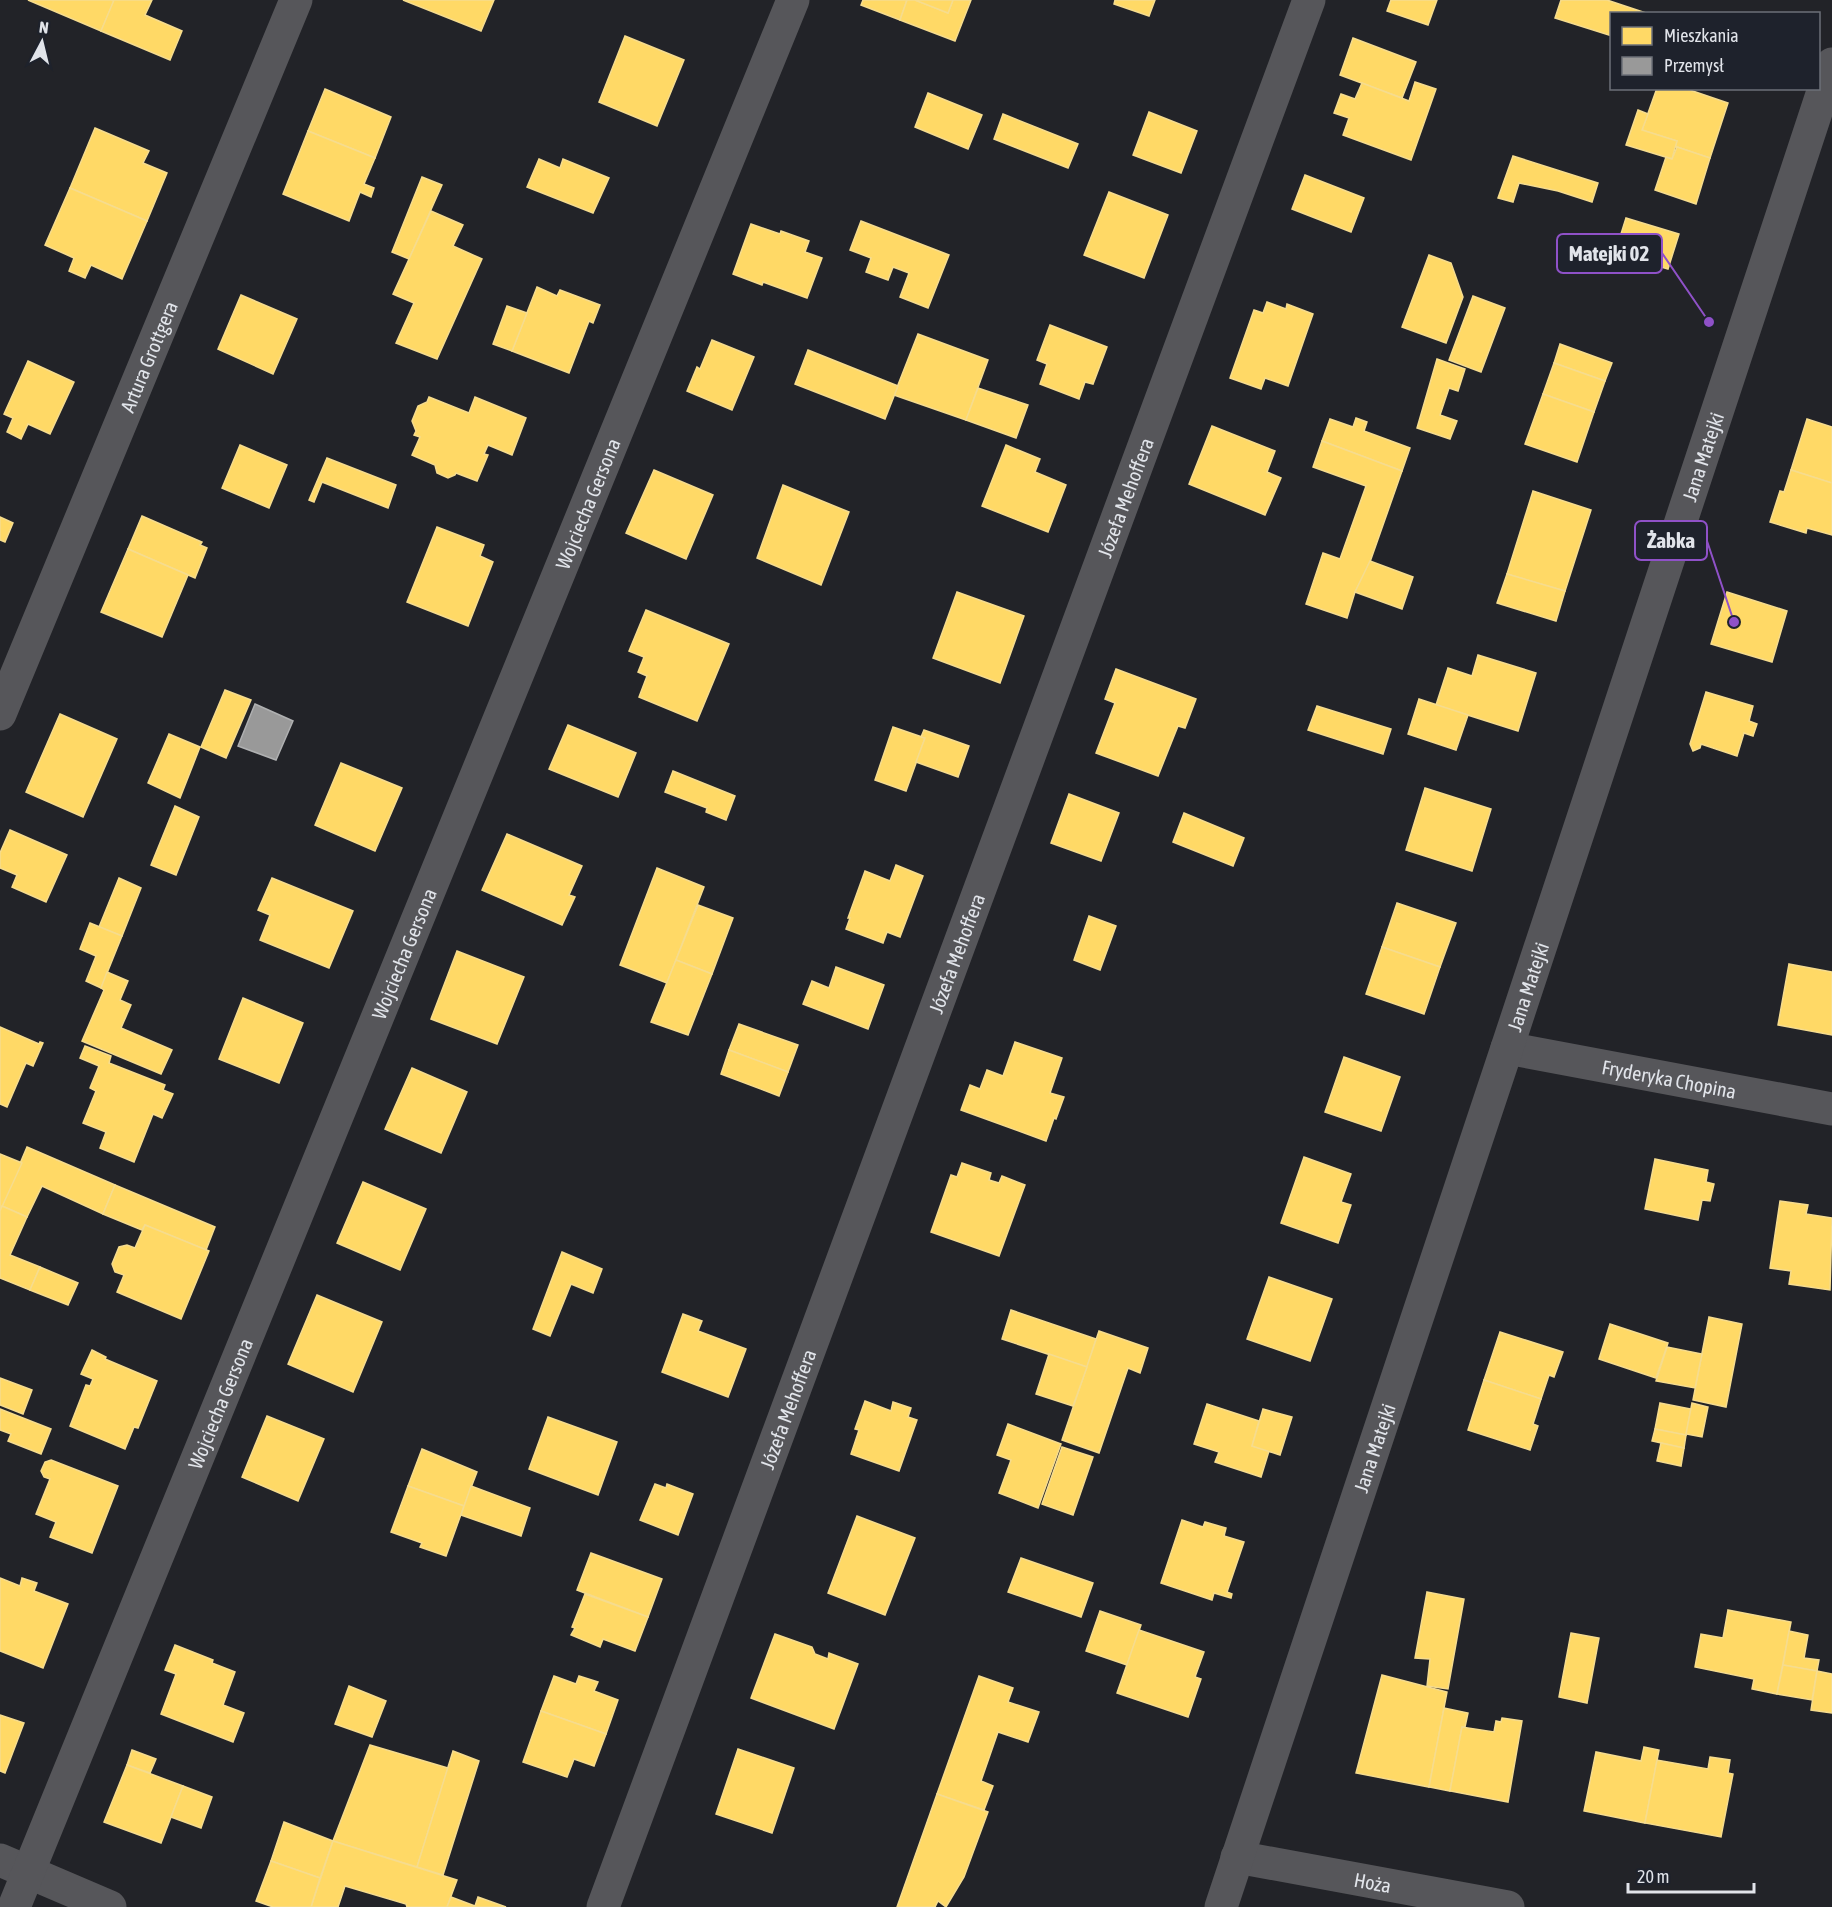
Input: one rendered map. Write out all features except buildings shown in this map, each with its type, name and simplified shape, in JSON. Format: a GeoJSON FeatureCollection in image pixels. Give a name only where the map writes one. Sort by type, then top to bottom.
{"type":"FeatureCollection","features":[{"type":"Feature","properties":{"kind":"street","name":"Artura Grottgera"},"geometry":{"type":"LineString","coordinates":[[0,714],[296,0]]}},
{"type":"Feature","properties":{"kind":"street","name":"Wojciecha Gersona"},"geometry":{"type":"LineString","coordinates":[[14,1907],[14,1866],[794,0]]}},
{"type":"Feature","properties":{"kind":"street","name":"Józefa Mehoffera"},"geometry":{"type":"LineString","coordinates":[[603,1907],[1309,0]]}},
{"type":"Feature","properties":{"kind":"street","name":"Jana Matejki"},"geometry":{"type":"LineString","coordinates":[[1221,1907],[1832,64]]}},
{"type":"Feature","properties":{"kind":"street","name":"Fryderyka Chopina"},"geometry":{"type":"LineString","coordinates":[[1507,1048],[1832,1109]]}},
{"type":"Feature","properties":{"kind":"street","name":"Hoża"},"geometry":{"type":"LineString","coordinates":[[1237,1857],[1508,1907]]}},
{"type":"Feature","properties":{"kind":"street"},"geometry":{"type":"LineString","coordinates":[[14,1866],[110,1907]]}},
{"type":"Feature","properties":{"kind":"place","name":"Matejki 02"},"geometry":{"type":"Point","coordinates":[1709,322]}},
{"type":"Feature","properties":{"kind":"place","name":"Żabka"},"geometry":{"type":"Point","coordinates":[1734,622]}}]}
